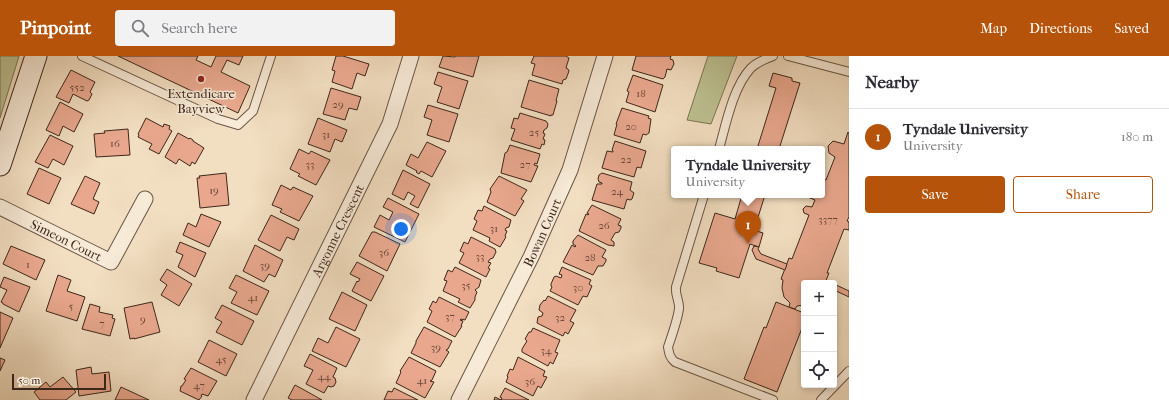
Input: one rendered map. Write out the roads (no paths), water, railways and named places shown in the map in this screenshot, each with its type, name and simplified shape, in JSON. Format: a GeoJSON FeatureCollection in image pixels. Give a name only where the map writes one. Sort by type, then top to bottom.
{"type":"FeatureCollection","features":[{"type":"Feature","properties":{"kind":"street"},"geometry":{"type":"LineString","coordinates":[[0,165],[36,56]]}},
{"type":"Feature","properties":{"kind":"street","name":"Argonne Crescent"},"geometry":{"type":"LineString","coordinates":[[254,400],[390,124],[411,56]]}},
{"type":"Feature","properties":{"kind":"street","name":"Bowan Court"},"geometry":{"type":"LineString","coordinates":[[459,400],[531,257],[570,170],[605,56]]}},
{"type":"Feature","properties":{"kind":"street","name":"Simeon Court"},"geometry":{"type":"LineString","coordinates":[[0,207],[111,262],[145,199]]}},
{"type":"Feature","properties":{"kind":"lane"},"geometry":{"type":"LineString","coordinates":[[82,56],[218,119],[238,125],[253,111],[271,56]]}},
{"type":"Feature","properties":{"kind":"lane"},"geometry":{"type":"LineString","coordinates":[[720,146],[734,99],[744,77],[752,67],[762,60],[773,56]]}},
{"type":"Feature","properties":{"kind":"lane"},"geometry":{"type":"LineString","coordinates":[[788,56],[849,72]]}},
{"type":"Feature","properties":{"kind":"lane"},"geometry":{"type":"LineString","coordinates":[[703,198],[676,287],[675,294],[679,301],[679,308],[668,348],[669,354],[675,362],[773,400]]}},
{"type":"Feature","properties":{"kind":"lane"},"geometry":{"type":"LineString","coordinates":[[821,400],[849,371]]}},
{"type":"Feature","properties":{"kind":"place","name":"Extendicare Bayview"},"geometry":{"type":"Point","coordinates":[201,79]}},
{"type":"Feature","properties":{"kind":"place","name":"Tyndale University"},"geometry":{"type":"Point","coordinates":[748,244]}}]}
